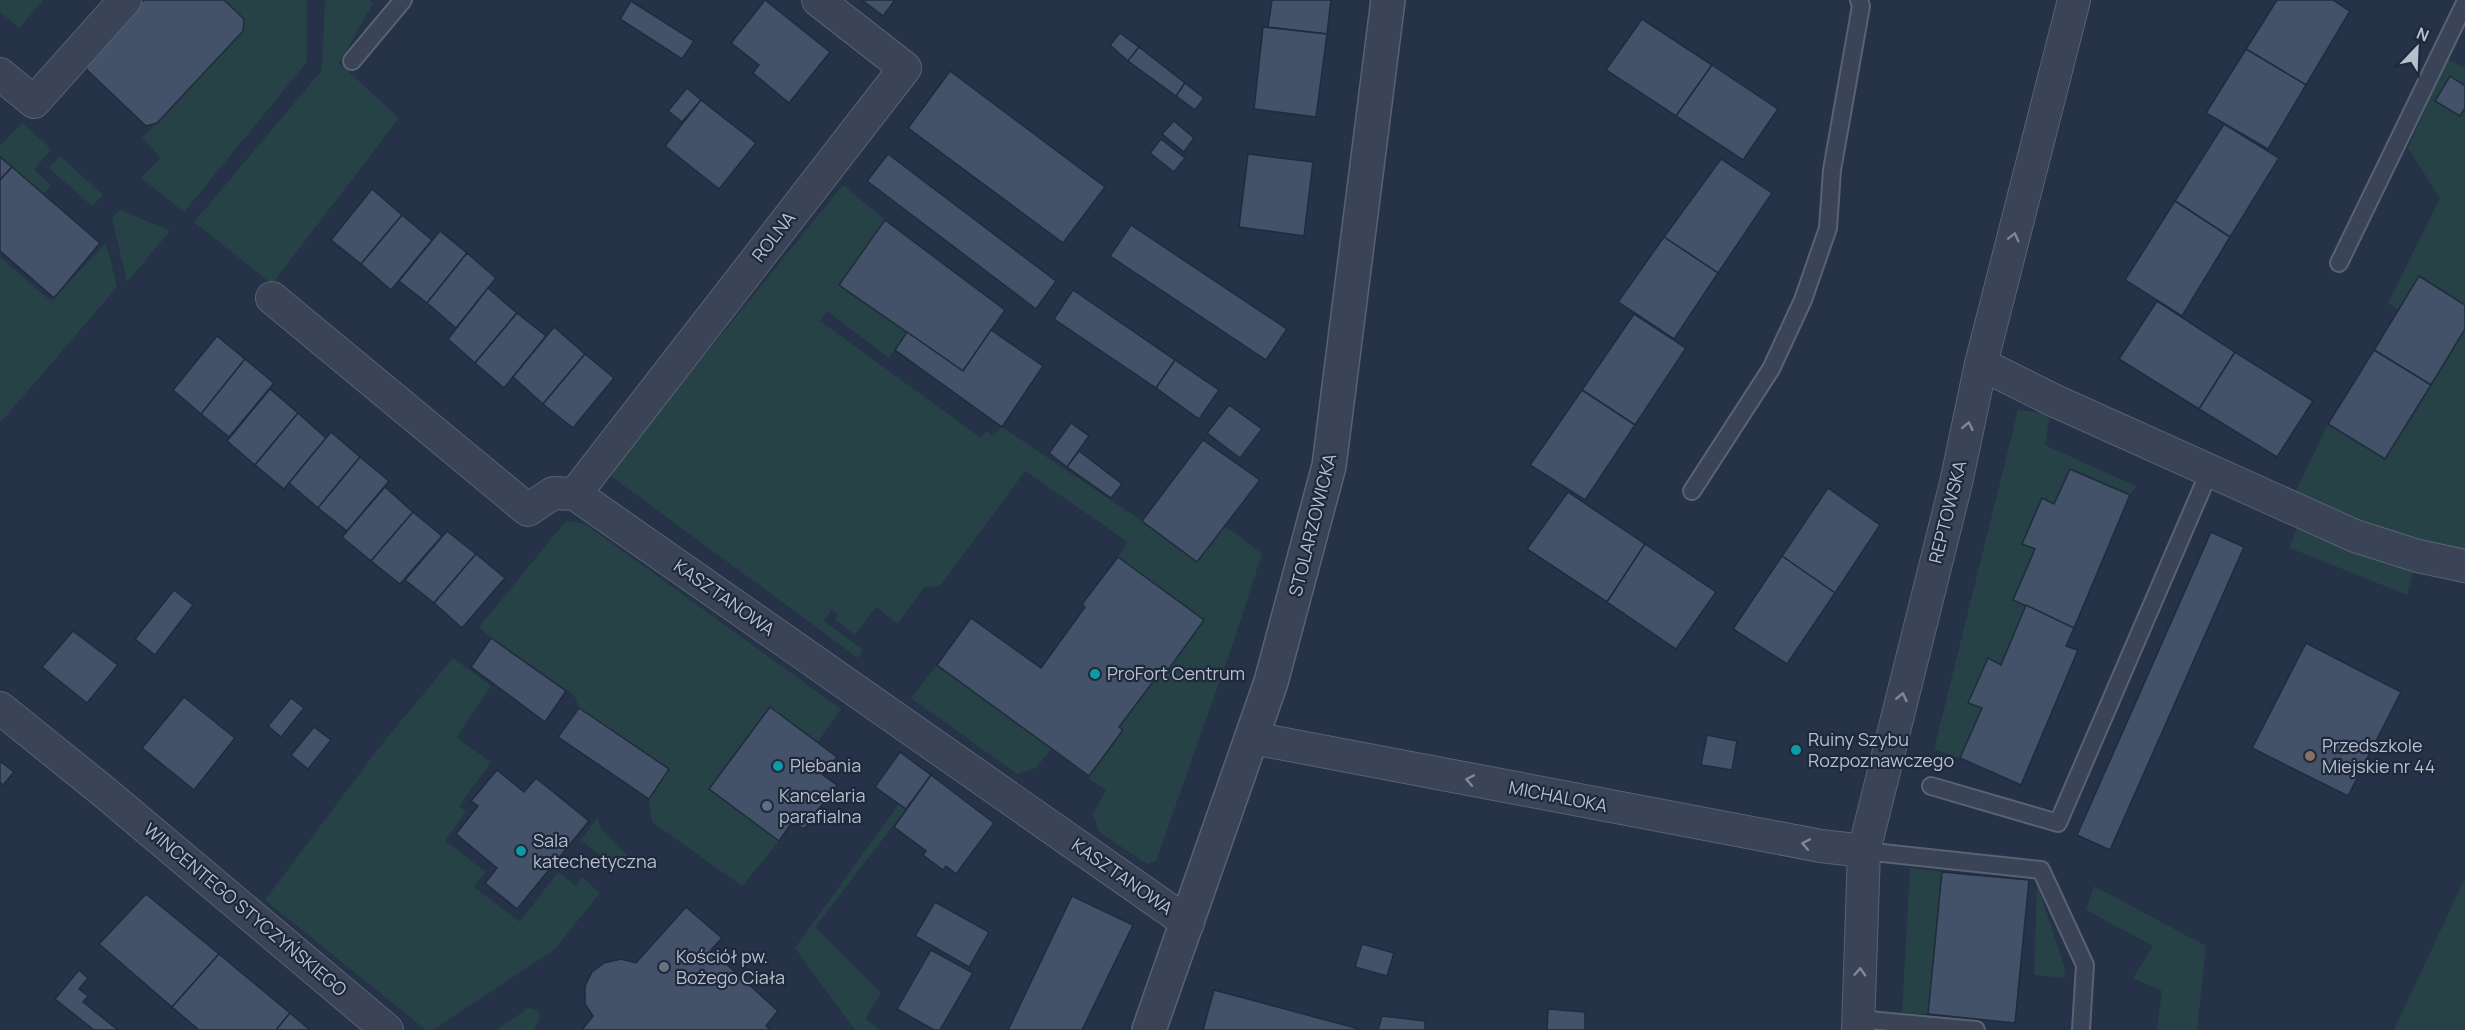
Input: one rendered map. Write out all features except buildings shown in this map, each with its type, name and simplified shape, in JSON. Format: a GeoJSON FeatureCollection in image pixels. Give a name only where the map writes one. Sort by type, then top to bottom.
{"type":"FeatureCollection","features":[{"type":"Feature","properties":{"kind":"street"},"geometry":{"type":"LineString","coordinates":[[0,74],[34,102],[126,0]]}},
{"type":"Feature","properties":{"kind":"street","name":"ROLNA"},"geometry":{"type":"LineString","coordinates":[[575,494],[905,68],[818,0]]}},
{"type":"Feature","properties":{"kind":"street","name":"STOLARZOWICKA"},"geometry":{"type":"LineString","coordinates":[[1149,1030],[1272,682],[1329,466],[1388,0]]}},
{"type":"Feature","properties":{"kind":"street","name":"REPTOWSKA"},"geometry":{"type":"LineString","coordinates":[[1858,1024],[1864,851],[1956,483],[1981,364],[2074,0]]}},
{"type":"Feature","properties":{"kind":"street"},"geometry":{"type":"LineString","coordinates":[[272,298],[528,510],[553,493],[575,494]]}},
{"type":"Feature","properties":{"kind":"street"},"geometry":{"type":"LineString","coordinates":[[1981,364],[2053,400],[2355,536],[2418,556],[2465,566]]}},
{"type":"Feature","properties":{"kind":"street","name":"KASZTANOWA"},"geometry":{"type":"LineString","coordinates":[[575,494],[1188,923]]}},
{"type":"Feature","properties":{"kind":"street","name":"WINCENTEGO STYCZYŃSKIEGO"},"geometry":{"type":"LineString","coordinates":[[0,708],[103,791],[387,1030]]}},
{"type":"Feature","properties":{"kind":"street","name":"MICHALOKA"},"geometry":{"type":"LineString","coordinates":[[1253,738],[1821,846],[1864,851]]}},
{"type":"Feature","properties":{"kind":"lane"},"geometry":{"type":"LineString","coordinates":[[352,61],[403,0]]}},
{"type":"Feature","properties":{"kind":"lane"},"geometry":{"type":"LineString","coordinates":[[1692,491],[1771,369],[1803,300],[1828,228],[1832,170],[1861,6],[1858,0]]}},
{"type":"Feature","properties":{"kind":"lane"},"geometry":{"type":"LineString","coordinates":[[2338,262],[2465,3]]}},
{"type":"Feature","properties":{"kind":"lane"},"geometry":{"type":"LineString","coordinates":[[1930,786],[2058,823],[2210,470]]}},
{"type":"Feature","properties":{"kind":"lane"},"geometry":{"type":"LineString","coordinates":[[1864,851],[2041,870],[2085,965],[2080,1030]]}},
{"type":"Feature","properties":{"kind":"lane"},"geometry":{"type":"LineString","coordinates":[[1858,1024],[1976,1030]]}},
{"type":"Feature","properties":{"kind":"green space"},"geometry":{"type":"Polygon","coordinates":[[[0,0],[43,0],[19,28],[0,12],[0,0]]]}},
{"type":"Feature","properties":{"kind":"green space"},"geometry":{"type":"Polygon","coordinates":[[[224,0],[307,0],[307,62],[184,212],[141,178],[161,158],[142,138],[243,31],[244,19],[224,0]]]}},
{"type":"Feature","properties":{"kind":"green space"},"geometry":{"type":"Polygon","coordinates":[[[325,0],[369,0],[373,3],[339,63],[399,118],[272,284],[194,222],[322,70],[325,0]]]}},
{"type":"Feature","properties":{"kind":"green space"},"geometry":{"type":"Polygon","coordinates":[[[2447,59],[2465,68],[2465,305],[2419,276],[2398,310],[2388,303],[2440,198],[2408,148],[2447,59]]]}},
{"type":"Feature","properties":{"kind":"green space"},"geometry":{"type":"Polygon","coordinates":[[[22,123],[51,149],[34,170],[51,185],[43,194],[0,157],[0,146],[22,123]]]}},
{"type":"Feature","properties":{"kind":"green space"},"geometry":{"type":"Polygon","coordinates":[[[60,156],[103,195],[92,206],[49,168],[60,156]]]}},
{"type":"Feature","properties":{"kind":"green space"},"geometry":{"type":"Polygon","coordinates":[[[843,185],[885,220],[840,285],[907,332],[889,358],[827,311],[820,321],[981,438],[986,431],[993,436],[1002,427],[1142,521],[1197,562],[1225,526],[1262,554],[1156,861],[1147,864],[1099,832],[1093,814],[1106,790],[1088,778],[1123,731],[1119,727],[1164,667],[1168,669],[1204,620],[1118,557],[1128,542],[1025,471],[940,586],[924,587],[898,624],[876,607],[855,635],[835,619],[838,614],[831,610],[824,621],[863,650],[858,658],[608,474],[843,185]]]}},
{"type":"Feature","properties":{"kind":"green space"},"geometry":{"type":"Polygon","coordinates":[[[121,210],[170,231],[127,282],[112,218],[121,210]]]}},
{"type":"Feature","properties":{"kind":"green space"},"geometry":{"type":"Polygon","coordinates":[[[106,243],[117,287],[0,423],[0,257],[51,301],[106,243]]]}},
{"type":"Feature","properties":{"kind":"green space"},"geometry":{"type":"Polygon","coordinates":[[[2465,329],[2465,554],[2380,537],[2293,497],[2328,424],[2385,459],[2465,329]]]}},
{"type":"Feature","properties":{"kind":"green space"},"geometry":{"type":"Polygon","coordinates":[[[2018,410],[2050,414],[2045,445],[2136,486],[2130,495],[2070,469],[2054,504],[2042,499],[2022,543],[2035,549],[2013,599],[2026,605],[2001,665],[1989,659],[1969,703],[1982,708],[1960,758],[1934,749],[2018,410]]]}},
{"type":"Feature","properties":{"kind":"green space"},"geometry":{"type":"Polygon","coordinates":[[[566,521],[585,524],[841,709],[817,743],[769,707],[709,789],[779,841],[742,886],[652,822],[649,799],[669,769],[579,708],[574,695],[491,638],[479,627],[566,521]]]}},
{"type":"Feature","properties":{"kind":"green space"},"geometry":{"type":"Polygon","coordinates":[[[2297,526],[2414,568],[2407,595],[2290,548],[2297,526]]]}},
{"type":"Feature","properties":{"kind":"green space"},"geometry":{"type":"Polygon","coordinates":[[[453,658],[491,686],[456,738],[491,762],[459,806],[466,812],[445,841],[486,872],[474,887],[520,922],[558,872],[576,886],[582,877],[600,893],[555,949],[433,1030],[426,1030],[265,900],[378,749],[453,658]]]}},
{"type":"Feature","properties":{"kind":"green space"},"geometry":{"type":"Polygon","coordinates":[[[937,665],[1051,749],[1036,768],[1017,774],[911,698],[937,665]]]}},
{"type":"Feature","properties":{"kind":"green space"},"geometry":{"type":"Polygon","coordinates":[[[899,804],[906,809],[815,927],[881,993],[865,1019],[880,1030],[855,1030],[795,948],[899,804]]]}},
{"type":"Feature","properties":{"kind":"green space"},"geometry":{"type":"Polygon","coordinates":[[[598,817],[600,828],[629,857],[618,871],[581,840],[598,817]]]}},
{"type":"Feature","properties":{"kind":"green space"},"geometry":{"type":"Polygon","coordinates":[[[1910,868],[1942,872],[1928,1014],[1902,1013],[1910,868]]]}},
{"type":"Feature","properties":{"kind":"green space"},"geometry":{"type":"Polygon","coordinates":[[[2465,878],[2465,1030],[2394,1030],[2465,878]]]}},
{"type":"Feature","properties":{"kind":"green space"},"geometry":{"type":"Polygon","coordinates":[[[2037,883],[2064,966],[2065,978],[2034,975],[2037,883]]]}},
{"type":"Feature","properties":{"kind":"green space"},"geometry":{"type":"Polygon","coordinates":[[[2094,886],[2206,946],[2197,1030],[2157,1030],[2162,991],[2133,978],[2153,946],[2086,910],[2094,886]]]}},
{"type":"Feature","properties":{"kind":"green space"},"geometry":{"type":"Polygon","coordinates":[[[528,1008],[539,1011],[540,1019],[534,1030],[497,1030],[528,1008]]]}},
{"type":"Feature","properties":{"kind":"place","name":"ProFort Centrum"},"geometry":{"type":"Point","coordinates":[1095,674]}},
{"type":"Feature","properties":{"kind":"place","name":"Ruiny Szybu Rozpoznawczego"},"geometry":{"type":"Point","coordinates":[1796,750]}},
{"type":"Feature","properties":{"kind":"place","name":"Przedszkole Miejskie nr 44"},"geometry":{"type":"Point","coordinates":[2310,756]}},
{"type":"Feature","properties":{"kind":"place","name":"Plebania"},"geometry":{"type":"Point","coordinates":[778,766]}},
{"type":"Feature","properties":{"kind":"place","name":"Kancelaria parafialna"},"geometry":{"type":"Point","coordinates":[767,806]}},
{"type":"Feature","properties":{"kind":"place","name":"Sala katechetyczna"},"geometry":{"type":"Point","coordinates":[521,851]}},
{"type":"Feature","properties":{"kind":"place","name":"Kościół pw. Bożego Ciała"},"geometry":{"type":"Point","coordinates":[664,967]}}]}
